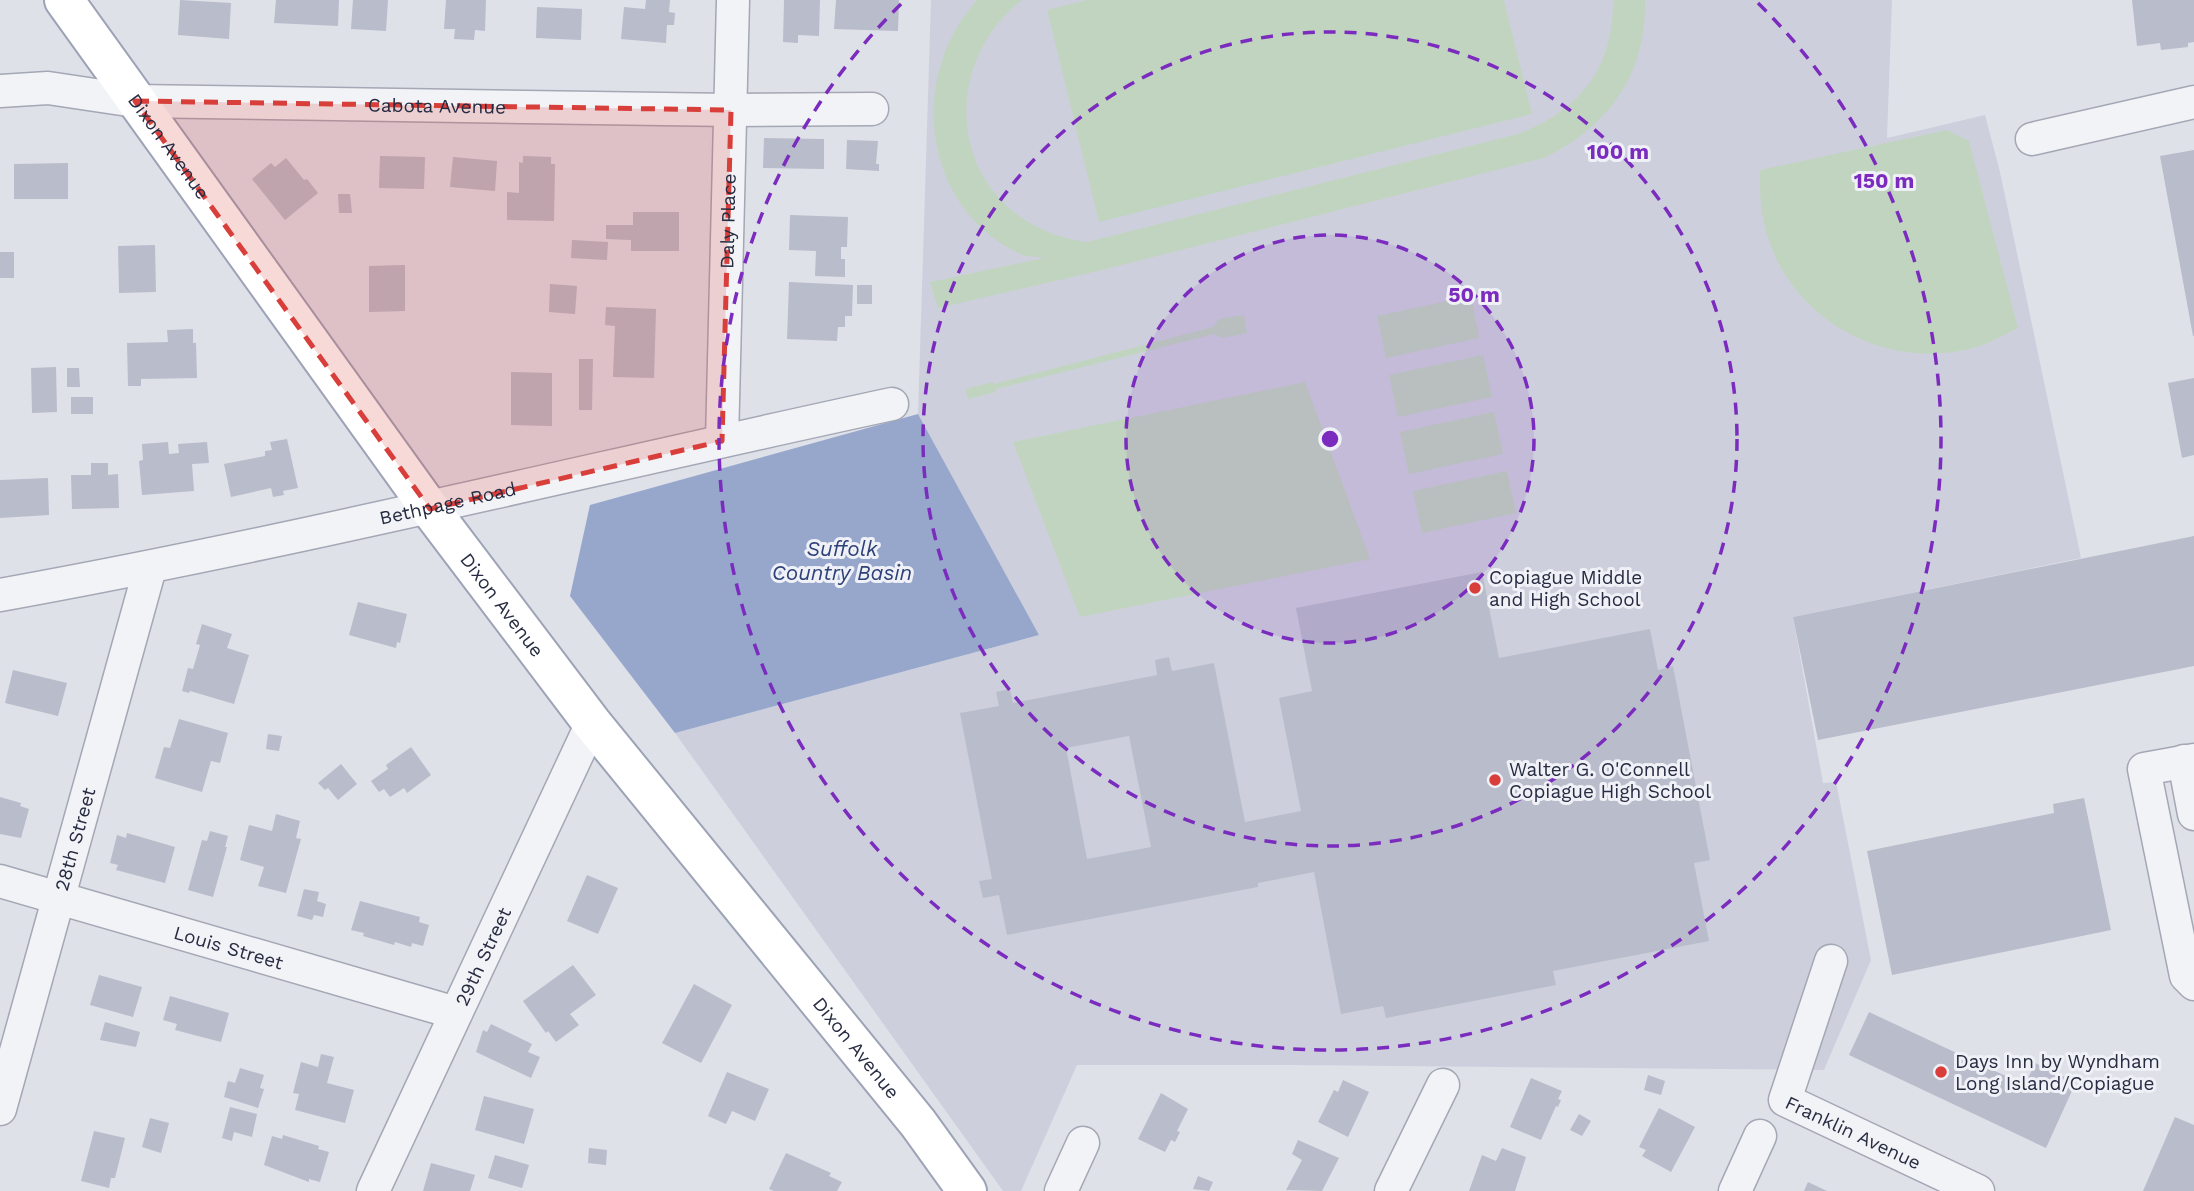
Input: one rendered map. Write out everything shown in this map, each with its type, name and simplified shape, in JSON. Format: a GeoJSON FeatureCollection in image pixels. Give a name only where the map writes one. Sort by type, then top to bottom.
{"type":"FeatureCollection","features":[{"type":"Feature","properties":{"kind":"main road","name":"Dixon Avenue"},"geometry":{"type":"LineString","coordinates":[[64,0],[430,509],[592,723],[918,1124],[967,1191]]}},
{"type":"Feature","properties":{"kind":"street","name":"Daly Place"},"geometry":{"type":"LineString","coordinates":[[722,441],[733,0]]}},
{"type":"Feature","properties":{"kind":"street","name":"Cabota Avenue"},"geometry":{"type":"LineString","coordinates":[[0,90],[48,88],[135,101],[731,110],[872,109]]}},
{"type":"Feature","properties":{"kind":"street"},"geometry":{"type":"LineString","coordinates":[[2032,139],[2194,102]]}},
{"type":"Feature","properties":{"kind":"street","name":"Bethpage Road"},"geometry":{"type":"LineString","coordinates":[[0,595],[150,568],[430,509],[891,404]]}},
{"type":"Feature","properties":{"kind":"street","name":"28th Street"},"geometry":{"type":"LineString","coordinates":[[0,1109],[150,568]]}},
{"type":"Feature","properties":{"kind":"street","name":"29th Street"},"geometry":{"type":"LineString","coordinates":[[373,1191],[592,723]]}},
{"type":"Feature","properties":{"kind":"street"},"geometry":{"type":"LineString","coordinates":[[2194,814],[2189,760],[2144,769],[2186,976],[2194,984]]}},
{"type":"Feature","properties":{"kind":"street","name":"Louis Street"},"geometry":{"type":"LineString","coordinates":[[0,881],[456,1013]]}},
{"type":"Feature","properties":{"kind":"street","name":"Franklin Avenue"},"geometry":{"type":"LineString","coordinates":[[1831,961],[1785,1100],[1978,1191]]}},
{"type":"Feature","properties":{"kind":"street"},"geometry":{"type":"LineString","coordinates":[[1391,1191],[1443,1084]]}},
{"type":"Feature","properties":{"kind":"street"},"geometry":{"type":"LineString","coordinates":[[1735,1191],[1760,1136]]}},
{"type":"Feature","properties":{"kind":"street"},"geometry":{"type":"LineString","coordinates":[[1060,1191],[1083,1143]]}},
{"type":"Feature","properties":{"kind":"highlighted area"},"geometry":{"type":"Polygon","coordinates":[[[135,101],[731,110],[722,441],[430,509],[135,101]]]}},
{"type":"Feature","properties":{"kind":"shaded area","name":"Copiague Middle and High School"},"geometry":{"type":"Polygon","coordinates":[[[931,0],[1892,0],[1887,138],[1985,115],[2000,172],[2081,558],[1793,617],[1823,783],[1836,782],[1871,960],[1824,1070],[1077,1065],[1021,1191],[1003,1191],[675,733],[1039,635],[918,414],[931,0]]]}},
{"type":"Feature","properties":{"kind":"green space"},"geometry":{"type":"Polygon","coordinates":[[[977,0],[1022,0],[996,26],[978,57],[968,90],[967,123],[974,156],[990,186],[1014,212],[1046,231],[1087,242],[1518,134],[1559,113],[1576,99],[1589,83],[1600,66],[1607,46],[1612,24],[1613,0],[1645,0],[1644,27],[1639,51],[1620,95],[1587,130],[1544,158],[1094,272],[938,308],[930,282],[1044,258],[1021,254],[986,232],[961,204],[944,172],[935,137],[934,101],[941,65],[955,31],[977,0]]]}},
{"type":"Feature","properties":{"kind":"green space"},"geometry":{"type":"Polygon","coordinates":[[[1087,0],[1504,0],[1532,114],[1099,222],[1047,10],[1087,0]]]}},
{"type":"Feature","properties":{"kind":"green space"},"geometry":{"type":"Polygon","coordinates":[[[1947,130],[1969,141],[2018,328],[1976,347],[1934,354],[1901,351],[1868,342],[1838,327],[1812,307],[1790,282],[1773,252],[1763,218],[1760,170],[1947,130]]]}},
{"type":"Feature","properties":{"kind":"green space"},"geometry":{"type":"Polygon","coordinates":[[[1471,296],[1479,338],[1386,358],[1377,316],[1471,296]]]}},
{"type":"Feature","properties":{"kind":"green space"},"geometry":{"type":"Polygon","coordinates":[[[1244,315],[1247,333],[1222,338],[1214,334],[996,389],[996,392],[968,399],[965,389],[993,382],[994,384],[1213,327],[1219,319],[1244,315]]]}},
{"type":"Feature","properties":{"kind":"green space"},"geometry":{"type":"Polygon","coordinates":[[[1483,355],[1492,397],[1398,417],[1389,375],[1483,355]]]}},
{"type":"Feature","properties":{"kind":"green space"},"geometry":{"type":"Polygon","coordinates":[[[1305,382],[1370,559],[1080,617],[1013,442],[1305,382]]]}},
{"type":"Feature","properties":{"kind":"green space"},"geometry":{"type":"Polygon","coordinates":[[[1494,412],[1503,454],[1409,474],[1400,432],[1494,412]]]}},
{"type":"Feature","properties":{"kind":"green space"},"geometry":{"type":"Polygon","coordinates":[[[1507,471],[1516,513],[1422,533],[1413,491],[1507,471]]]}},
{"type":"Feature","properties":{"kind":"water","name":"Suffolk Country Basin"},"geometry":{"type":"Polygon","coordinates":[[[918,414],[1039,635],[675,733],[570,596],[590,505],[918,414]]]}},
{"type":"Feature","properties":{"kind":"building"},"geometry":{"type":"Polygon","coordinates":[[[180,0],[231,3],[229,39],[178,35],[180,0]]]}},
{"type":"Feature","properties":{"kind":"building"},"geometry":{"type":"Polygon","coordinates":[[[276,0],[339,0],[338,26],[274,23],[276,0]]]}},
{"type":"Feature","properties":{"kind":"building"},"geometry":{"type":"Polygon","coordinates":[[[353,0],[388,0],[386,31],[351,29],[353,0]]]}},
{"type":"Feature","properties":{"kind":"building"},"geometry":{"type":"Polygon","coordinates":[[[446,0],[486,0],[485,31],[475,30],[474,40],[454,39],[455,29],[444,29],[446,0]]]}},
{"type":"Feature","properties":{"kind":"building"},"geometry":{"type":"Polygon","coordinates":[[[646,0],[670,0],[669,12],[675,13],[674,25],[667,25],[666,43],[621,39],[624,7],[645,9],[646,0]]]}},
{"type":"Feature","properties":{"kind":"building"},"geometry":{"type":"Polygon","coordinates":[[[784,0],[820,0],[819,36],[798,35],[798,43],[783,42],[784,0]]]}},
{"type":"Feature","properties":{"kind":"building"},"geometry":{"type":"Polygon","coordinates":[[[836,0],[899,0],[898,31],[834,29],[836,0]]]}},
{"type":"Feature","properties":{"kind":"building"},"geometry":{"type":"Polygon","coordinates":[[[2132,0],[2194,0],[2194,42],[2188,43],[2188,47],[2161,50],[2160,43],[2137,46],[2132,0]]]}},
{"type":"Feature","properties":{"kind":"building"},"geometry":{"type":"Polygon","coordinates":[[[537,7],[582,9],[581,40],[536,38],[537,7]]]}},
{"type":"Feature","properties":{"kind":"building"},"geometry":{"type":"Polygon","coordinates":[[[764,138],[824,139],[824,169],[763,168],[764,138]]]}},
{"type":"Feature","properties":{"kind":"building"},"geometry":{"type":"Polygon","coordinates":[[[847,140],[878,141],[876,164],[879,164],[879,171],[846,169],[847,140]]]}},
{"type":"Feature","properties":{"kind":"building"},"geometry":{"type":"Polygon","coordinates":[[[2194,150],[2194,336],[2193,336],[2160,156],[2194,150]]]}},
{"type":"Feature","properties":{"kind":"building"},"geometry":{"type":"Polygon","coordinates":[[[380,156],[425,157],[424,189],[379,188],[380,156]]]}},
{"type":"Feature","properties":{"kind":"building"},"geometry":{"type":"Polygon","coordinates":[[[523,156],[551,157],[551,164],[555,164],[554,221],[507,220],[507,192],[519,193],[519,162],[523,163],[523,156]]]}},
{"type":"Feature","properties":{"kind":"building"},"geometry":{"type":"Polygon","coordinates":[[[453,157],[497,161],[495,191],[450,187],[453,157]]]}},
{"type":"Feature","properties":{"kind":"building"},"geometry":{"type":"Polygon","coordinates":[[[286,158],[318,193],[285,220],[252,179],[271,163],[275,167],[286,158]]]}},
{"type":"Feature","properties":{"kind":"building"},"geometry":{"type":"Polygon","coordinates":[[[68,163],[68,199],[14,199],[14,164],[68,163]]]}},
{"type":"Feature","properties":{"kind":"building"},"geometry":{"type":"Polygon","coordinates":[[[338,194],[350,194],[352,213],[339,213],[338,194]]]}},
{"type":"Feature","properties":{"kind":"building"},"geometry":{"type":"Polygon","coordinates":[[[633,212],[679,212],[679,251],[631,251],[631,240],[606,239],[606,225],[633,225],[633,212]]]}},
{"type":"Feature","properties":{"kind":"building"},"geometry":{"type":"Polygon","coordinates":[[[790,215],[848,217],[847,247],[841,247],[841,259],[845,259],[845,277],[815,276],[816,251],[789,250],[790,215]]]}},
{"type":"Feature","properties":{"kind":"building"},"geometry":{"type":"Polygon","coordinates":[[[572,240],[608,242],[607,260],[571,258],[572,240]]]}},
{"type":"Feature","properties":{"kind":"building"},"geometry":{"type":"Polygon","coordinates":[[[155,245],[156,292],[119,293],[118,246],[155,245]]]}},
{"type":"Feature","properties":{"kind":"building"},"geometry":{"type":"Polygon","coordinates":[[[0,252],[14,252],[14,278],[0,278],[0,252]]]}},
{"type":"Feature","properties":{"kind":"building"},"geometry":{"type":"Polygon","coordinates":[[[405,265],[405,311],[369,312],[369,266],[405,265]]]}},
{"type":"Feature","properties":{"kind":"building"},"geometry":{"type":"Polygon","coordinates":[[[789,282],[853,285],[852,316],[845,316],[845,327],[838,327],[837,341],[787,339],[789,282]]]}},
{"type":"Feature","properties":{"kind":"building"},"geometry":{"type":"Polygon","coordinates":[[[550,284],[577,286],[575,314],[549,312],[550,284]]]}},
{"type":"Feature","properties":{"kind":"building"},"geometry":{"type":"Polygon","coordinates":[[[857,285],[872,285],[872,304],[857,304],[857,285]]]}},
{"type":"Feature","properties":{"kind":"building"},"geometry":{"type":"Polygon","coordinates":[[[606,307],[656,309],[654,378],[613,377],[615,326],[605,325],[606,307]]]}},
{"type":"Feature","properties":{"kind":"building"},"geometry":{"type":"Polygon","coordinates":[[[193,329],[197,378],[141,379],[141,386],[128,386],[127,343],[168,342],[167,330],[193,329]]]}},
{"type":"Feature","properties":{"kind":"building"},"geometry":{"type":"Polygon","coordinates":[[[579,359],[593,359],[592,410],[579,410],[579,359]]]}},
{"type":"Feature","properties":{"kind":"building"},"geometry":{"type":"Polygon","coordinates":[[[56,367],[57,412],[32,413],[31,368],[56,367]]]}},
{"type":"Feature","properties":{"kind":"building"},"geometry":{"type":"Polygon","coordinates":[[[67,368],[79,368],[80,387],[67,387],[67,368]]]}},
{"type":"Feature","properties":{"kind":"building"},"geometry":{"type":"Polygon","coordinates":[[[511,372],[552,373],[552,426],[511,425],[511,372]]]}},
{"type":"Feature","properties":{"kind":"building"},"geometry":{"type":"Polygon","coordinates":[[[2194,378],[2194,455],[2182,458],[2168,383],[2194,378]]]}},
{"type":"Feature","properties":{"kind":"building"},"geometry":{"type":"Polygon","coordinates":[[[71,397],[93,397],[93,414],[71,414],[71,397]]]}},
{"type":"Feature","properties":{"kind":"building"},"geometry":{"type":"Polygon","coordinates":[[[287,439],[298,488],[283,491],[284,495],[273,497],[271,488],[231,497],[224,464],[265,456],[265,451],[272,450],[270,442],[287,439]]]}},
{"type":"Feature","properties":{"kind":"building"},"geometry":{"type":"Polygon","coordinates":[[[168,442],[169,454],[179,453],[178,444],[207,442],[209,463],[192,464],[194,491],[142,495],[139,461],[143,460],[142,444],[168,442]]]}},
{"type":"Feature","properties":{"kind":"building"},"geometry":{"type":"Polygon","coordinates":[[[91,463],[108,463],[108,475],[118,474],[119,508],[72,509],[71,475],[91,475],[91,463]]]}},
{"type":"Feature","properties":{"kind":"building"},"geometry":{"type":"Polygon","coordinates":[[[48,478],[49,515],[0,518],[0,480],[48,478]]]}},
{"type":"Feature","properties":{"kind":"building"},"geometry":{"type":"Polygon","coordinates":[[[2194,536],[2194,666],[1818,740],[1793,617],[2194,536]]]}},
{"type":"Feature","properties":{"kind":"building","name":"Walter G. O'Connell Copiague High School"},"geometry":{"type":"Polygon","coordinates":[[[1482,572],[1499,658],[1650,629],[1658,670],[1673,666],[1710,860],[1694,863],[1709,941],[1553,971],[1556,985],[1386,1018],[1383,1006],[1341,1014],[1314,872],[1258,883],[1258,887],[1007,935],[999,895],[983,898],[979,881],[992,879],[960,713],[999,706],[996,692],[1010,689],[1013,703],[1157,675],[1155,660],[1169,657],[1172,671],[1214,663],[1245,822],[1301,811],[1279,698],[1312,691],[1296,608],[1482,572]],[[1129,736],[1066,748],[1087,859],[1151,847],[1129,736]]]}},
{"type":"Feature","properties":{"kind":"building"},"geometry":{"type":"Polygon","coordinates":[[[358,602],[407,614],[400,643],[397,642],[396,648],[349,635],[358,602]]]}},
{"type":"Feature","properties":{"kind":"building"},"geometry":{"type":"Polygon","coordinates":[[[202,624],[232,634],[227,648],[249,655],[234,704],[182,691],[188,668],[193,669],[200,645],[196,644],[202,624]]]}},
{"type":"Feature","properties":{"kind":"building"},"geometry":{"type":"Polygon","coordinates":[[[13,670],[67,683],[58,716],[5,703],[13,670]]]}},
{"type":"Feature","properties":{"kind":"building"},"geometry":{"type":"Polygon","coordinates":[[[179,719],[228,733],[220,763],[211,761],[202,792],[155,778],[164,747],[170,748],[179,719]]]}},
{"type":"Feature","properties":{"kind":"building"},"geometry":{"type":"Polygon","coordinates":[[[268,734],[282,736],[279,751],[266,749],[268,734]]]}},
{"type":"Feature","properties":{"kind":"building"},"geometry":{"type":"Polygon","coordinates":[[[411,747],[431,775],[407,793],[404,788],[390,797],[384,789],[379,792],[371,781],[388,769],[386,765],[411,747]]]}},
{"type":"Feature","properties":{"kind":"building"},"geometry":{"type":"Polygon","coordinates":[[[341,764],[357,784],[338,800],[328,788],[325,790],[318,783],[341,764]]]}},
{"type":"Feature","properties":{"kind":"building"},"geometry":{"type":"Polygon","coordinates":[[[0,797],[21,803],[20,806],[29,809],[21,838],[0,834],[0,797]]]}},
{"type":"Feature","properties":{"kind":"building"},"geometry":{"type":"Polygon","coordinates":[[[2084,798],[2111,930],[1892,975],[1867,851],[2054,813],[2053,804],[2084,798]]]}},
{"type":"Feature","properties":{"kind":"building"},"geometry":{"type":"Polygon","coordinates":[[[276,814],[300,821],[296,838],[301,839],[286,893],[258,886],[264,867],[240,860],[249,825],[272,831],[276,814]]]}},
{"type":"Feature","properties":{"kind":"building"},"geometry":{"type":"Polygon","coordinates":[[[210,831],[228,836],[213,897],[188,890],[202,840],[207,841],[210,831]]]}},
{"type":"Feature","properties":{"kind":"building"},"geometry":{"type":"Polygon","coordinates":[[[127,833],[175,847],[165,883],[116,870],[118,865],[110,863],[117,835],[126,838],[127,833]]]}},
{"type":"Feature","properties":{"kind":"building"},"geometry":{"type":"Polygon","coordinates":[[[587,875],[618,888],[598,934],[567,921],[587,875]]]}},
{"type":"Feature","properties":{"kind":"building"},"geometry":{"type":"Polygon","coordinates":[[[304,889],[319,892],[317,901],[326,904],[323,917],[314,915],[312,920],[297,916],[304,889]]]}},
{"type":"Feature","properties":{"kind":"building"},"geometry":{"type":"Polygon","coordinates":[[[360,901],[420,917],[419,922],[429,925],[423,946],[412,943],[411,947],[395,942],[394,945],[351,930],[360,901]]]}},
{"type":"Feature","properties":{"kind":"building"},"geometry":{"type":"Polygon","coordinates":[[[573,965],[596,995],[570,1014],[579,1025],[556,1042],[548,1031],[546,1033],[523,1001],[573,965]]]}},
{"type":"Feature","properties":{"kind":"building"},"geometry":{"type":"Polygon","coordinates":[[[99,975],[142,987],[133,1017],[90,1005],[99,975]]]}},
{"type":"Feature","properties":{"kind":"building"},"geometry":{"type":"Polygon","coordinates":[[[694,984],[732,1005],[701,1063],[662,1043],[694,984]]]}},
{"type":"Feature","properties":{"kind":"building"},"geometry":{"type":"Polygon","coordinates":[[[170,996],[229,1013],[221,1042],[175,1030],[177,1024],[163,1020],[170,996]]]}},
{"type":"Feature","properties":{"kind":"building","name":"Days Inn by Wyndham Long Island/Copiague"},"geometry":{"type":"Polygon","coordinates":[[[1869,1012],[2025,1085],[2035,1063],[2076,1082],[2046,1148],[1849,1055],[1869,1012]]]}},
{"type":"Feature","properties":{"kind":"building"},"geometry":{"type":"Polygon","coordinates":[[[105,1022],[140,1032],[136,1047],[100,1040],[105,1022]]]}},
{"type":"Feature","properties":{"kind":"building"},"geometry":{"type":"Polygon","coordinates":[[[491,1024],[532,1044],[528,1052],[540,1057],[531,1078],[476,1052],[483,1030],[487,1032],[491,1024]]]}},
{"type":"Feature","properties":{"kind":"building"},"geometry":{"type":"Polygon","coordinates":[[[321,1054],[334,1057],[327,1083],[354,1090],[345,1123],[295,1110],[299,1094],[293,1093],[301,1062],[318,1067],[321,1054]]]}},
{"type":"Feature","properties":{"kind":"building"},"geometry":{"type":"Polygon","coordinates":[[[240,1068],[264,1075],[260,1088],[264,1089],[258,1108],[224,1097],[228,1081],[235,1083],[240,1068]]]}},
{"type":"Feature","properties":{"kind":"building"},"geometry":{"type":"Polygon","coordinates":[[[727,1072],[769,1089],[755,1121],[732,1111],[726,1124],[708,1116],[727,1072]]]}},
{"type":"Feature","properties":{"kind":"building"},"geometry":{"type":"Polygon","coordinates":[[[1648,1075],[1665,1081],[1661,1095],[1644,1090],[1648,1075]]]}},
{"type":"Feature","properties":{"kind":"building"},"geometry":{"type":"Polygon","coordinates":[[[1531,1078],[1562,1091],[1558,1107],[1556,1106],[1541,1140],[1510,1127],[1531,1078]]]}},
{"type":"Feature","properties":{"kind":"building"},"geometry":{"type":"Polygon","coordinates":[[[1343,1080],[1369,1092],[1348,1137],[1318,1122],[1334,1090],[1338,1092],[1343,1080]]]}},
{"type":"Feature","properties":{"kind":"building"},"geometry":{"type":"Polygon","coordinates":[[[1161,1093],[1188,1109],[1177,1131],[1180,1132],[1175,1142],[1171,1140],[1165,1152],[1138,1139],[1161,1093]]]}},
{"type":"Feature","properties":{"kind":"building"},"geometry":{"type":"Polygon","coordinates":[[[484,1096],[534,1109],[524,1144],[475,1130],[484,1096]]]}},
{"type":"Feature","properties":{"kind":"building"},"geometry":{"type":"Polygon","coordinates":[[[230,1107],[257,1114],[252,1137],[234,1132],[232,1141],[222,1138],[230,1107]]]}},
{"type":"Feature","properties":{"kind":"building"},"geometry":{"type":"Polygon","coordinates":[[[1659,1108],[1695,1127],[1671,1172],[1642,1156],[1646,1150],[1639,1147],[1659,1108]]]}},
{"type":"Feature","properties":{"kind":"building"},"geometry":{"type":"Polygon","coordinates":[[[1579,1114],[1591,1121],[1582,1136],[1570,1130],[1579,1114]]]}},
{"type":"Feature","properties":{"kind":"building"},"geometry":{"type":"Polygon","coordinates":[[[2175,1117],[2194,1125],[2194,1191],[2143,1191],[2175,1117]]]}},
{"type":"Feature","properties":{"kind":"building"},"geometry":{"type":"Polygon","coordinates":[[[150,1118],[169,1123],[161,1153],[142,1147],[150,1118]]]}},
{"type":"Feature","properties":{"kind":"building"},"geometry":{"type":"Polygon","coordinates":[[[94,1131],[125,1138],[115,1178],[111,1178],[109,1188],[81,1181],[94,1131]]]}},
{"type":"Feature","properties":{"kind":"building"},"geometry":{"type":"Polygon","coordinates":[[[283,1135],[319,1146],[318,1149],[329,1152],[320,1182],[309,1179],[309,1182],[264,1165],[272,1136],[282,1139],[283,1135]]]}},
{"type":"Feature","properties":{"kind":"building"},"geometry":{"type":"Polygon","coordinates":[[[1298,1140],[1339,1158],[1322,1191],[1286,1190],[1302,1160],[1292,1154],[1298,1140]]]}},
{"type":"Feature","properties":{"kind":"building"},"geometry":{"type":"Polygon","coordinates":[[[589,1148],[607,1150],[606,1165],[588,1163],[589,1148]]]}},
{"type":"Feature","properties":{"kind":"building"},"geometry":{"type":"Polygon","coordinates":[[[1502,1148],[1526,1157],[1515,1191],[1469,1191],[1482,1155],[1496,1161],[1502,1148]]]}},
{"type":"Feature","properties":{"kind":"building"},"geometry":{"type":"Polygon","coordinates":[[[786,1153],[831,1173],[829,1176],[842,1182],[837,1191],[769,1189],[786,1153]]]}},
{"type":"Feature","properties":{"kind":"building"},"geometry":{"type":"Polygon","coordinates":[[[495,1155],[529,1165],[522,1188],[488,1178],[495,1155]]]}},
{"type":"Feature","properties":{"kind":"building"},"geometry":{"type":"Polygon","coordinates":[[[431,1163],[475,1175],[470,1191],[423,1191],[431,1163]]]}},
{"type":"Feature","properties":{"kind":"building"},"geometry":{"type":"Polygon","coordinates":[[[1198,1176],[1213,1182],[1209,1191],[1193,1189],[1198,1176]]]}},
{"type":"Feature","properties":{"kind":"building"},"geometry":{"type":"Polygon","coordinates":[[[1808,1182],[1827,1191],[1804,1191],[1808,1182]]]}},
{"type":"Feature","properties":{"kind":"place","name":"Copiague Middle and High School"},"geometry":{"type":"Point","coordinates":[1475,588]}},
{"type":"Feature","properties":{"kind":"place","name":"Walter G. O'Connell Copiague High School"},"geometry":{"type":"Point","coordinates":[1495,780]}},
{"type":"Feature","properties":{"kind":"place","name":"Days Inn by Wyndham Long Island/Copiague"},"geometry":{"type":"Point","coordinates":[1941,1072]}}]}
